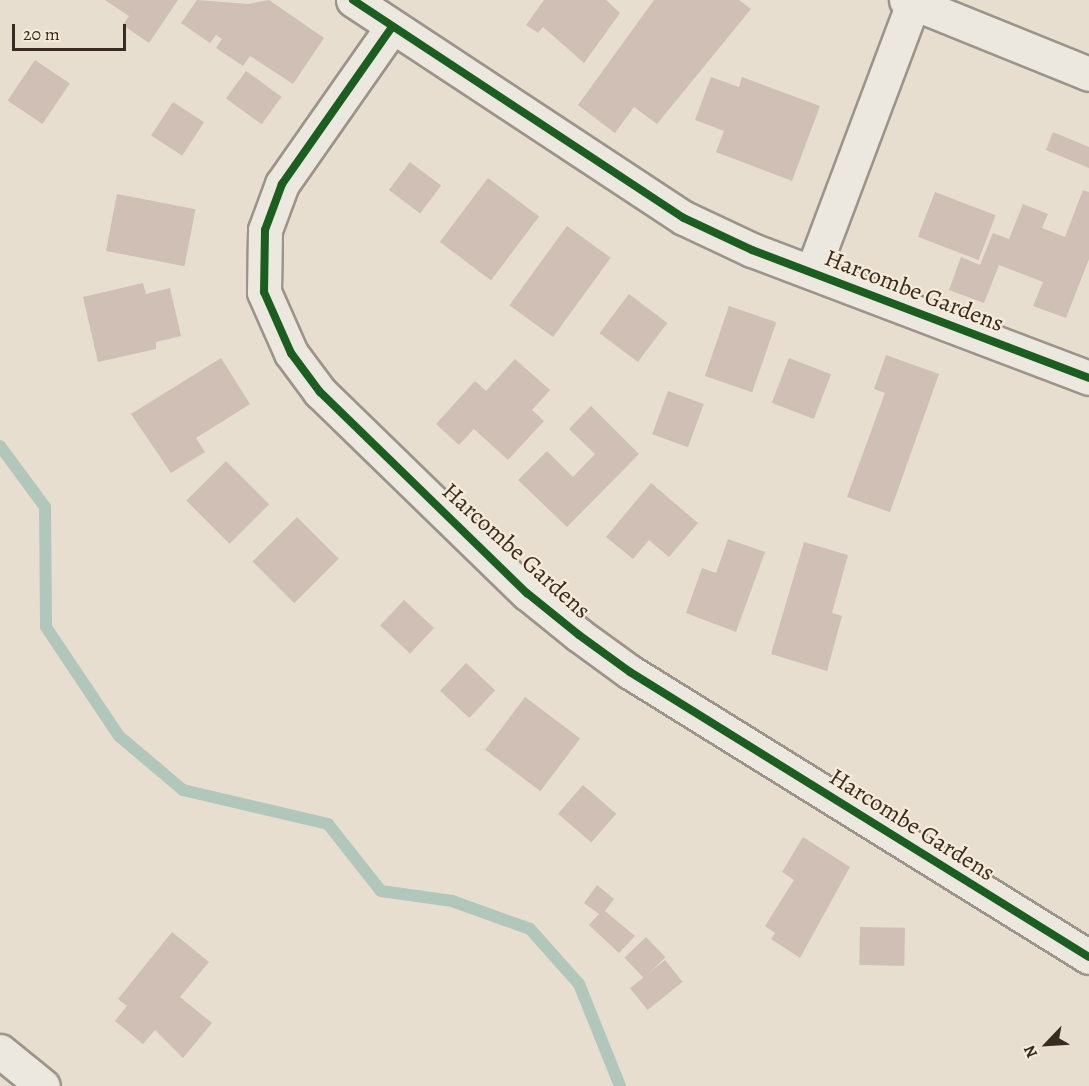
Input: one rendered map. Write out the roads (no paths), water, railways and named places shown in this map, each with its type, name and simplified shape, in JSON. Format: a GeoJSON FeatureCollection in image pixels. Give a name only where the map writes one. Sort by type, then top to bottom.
{"type":"FeatureCollection","features":[{"type":"Feature","properties":{"kind":"street","name":"Harcombe Gardens"},"geometry":{"type":"LineString","coordinates":[[352,0],[684,218],[812,272],[1089,378]]}},
{"type":"Feature","properties":{"kind":"street","name":"Harcombe Gardens"},"geometry":{"type":"LineString","coordinates":[[812,272],[909,2]]}},
{"type":"Feature","properties":{"kind":"street"},"geometry":{"type":"LineString","coordinates":[[909,2],[1089,74]]}},
{"type":"Feature","properties":{"kind":"street","name":"Harcombe Gardens"},"geometry":{"type":"LineString","coordinates":[[392,27],[282,184],[265,230],[264,292],[297,361],[320,392],[519,585],[579,635],[639,678],[1089,957]]}},
{"type":"Feature","properties":{"kind":"street"},"geometry":{"type":"LineString","coordinates":[[0,1051],[44,1086]]}},
{"type":"Feature","properties":{"kind":"waterway"},"geometry":{"type":"LineString","coordinates":[[0,446],[45,507],[46,627],[119,736],[183,790],[328,824],[381,891],[452,901],[530,929],[579,984],[620,1086]]}}]}
